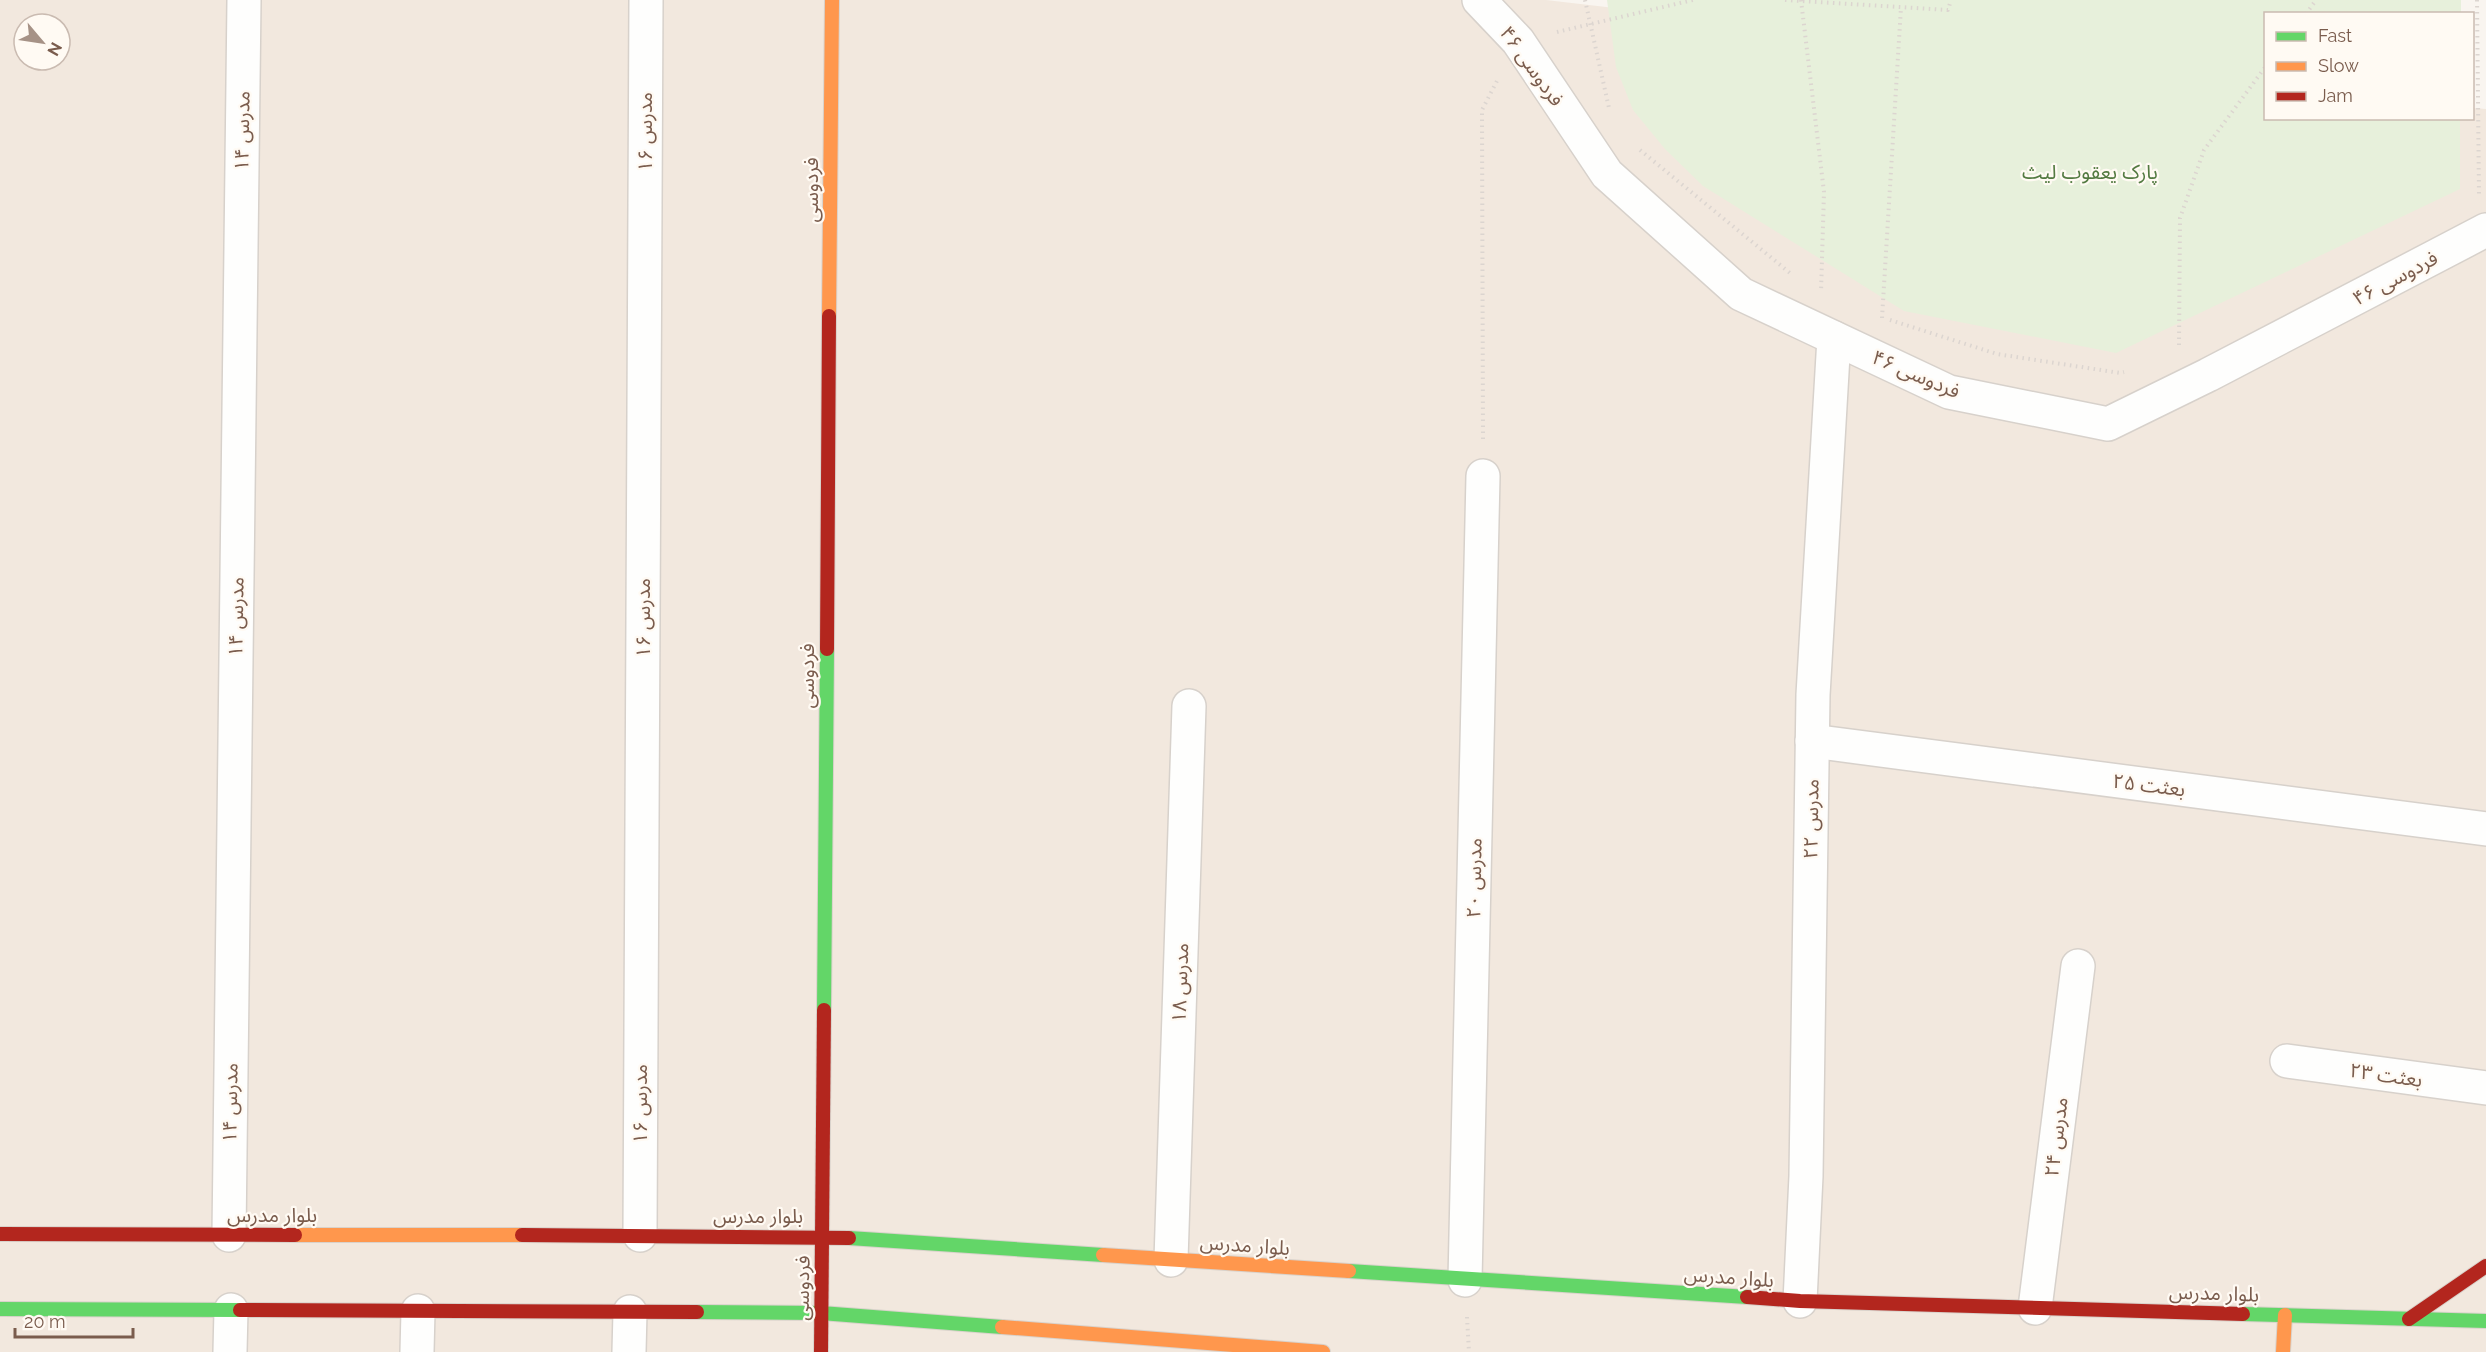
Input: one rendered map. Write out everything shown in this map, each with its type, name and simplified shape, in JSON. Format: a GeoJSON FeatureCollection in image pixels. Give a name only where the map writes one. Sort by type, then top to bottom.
{"type":"FeatureCollection","features":[{"type":"Feature","properties":{"kind":"main road","name":"فردوسی"},"geometry":{"type":"LineString","coordinates":[[821,1352],[832,0]]}},
{"type":"Feature","properties":{"kind":"main road","name":"بلوار مدرس"},"geometry":{"type":"LineString","coordinates":[[0,1234],[822,1236],[1800,1301],[2486,1321]]}},
{"type":"Feature","properties":{"kind":"main road"},"geometry":{"type":"LineString","coordinates":[[2409,1319],[2486,1266]]}},
{"type":"Feature","properties":{"kind":"main road"},"geometry":{"type":"LineString","coordinates":[[0,1309],[821,1313],[1323,1352]]}},
{"type":"Feature","properties":{"kind":"main road"},"geometry":{"type":"LineString","coordinates":[[2283,1352],[2285,1315]]}},
{"type":"Feature","properties":{"kind":"street","name":"مدرس ۱۴"},"geometry":{"type":"LineString","coordinates":[[229,1235],[244,0]]}},
{"type":"Feature","properties":{"kind":"street","name":"مدرس ۱۶"},"geometry":{"type":"LineString","coordinates":[[640,1235],[646,0]]}},
{"type":"Feature","properties":{"kind":"street","name":"فردوسی ۴۶"},"geometry":{"type":"LineString","coordinates":[[1479,0],[1518,41],[1607,174],[1741,294],[1949,392],[2108,424],[2208,375],[2486,230]]}},
{"type":"Feature","properties":{"kind":"street","name":"مدرس ۲۲"},"geometry":{"type":"LineString","coordinates":[[1800,1301],[1806,1176],[1814,683],[1834,338]]}},
{"type":"Feature","properties":{"kind":"street","name":"مدرس ۲۰"},"geometry":{"type":"LineString","coordinates":[[1465,1280],[1483,476]]}},
{"type":"Feature","properties":{"kind":"street","name":"مدرس ۱۸"},"geometry":{"type":"LineString","coordinates":[[1171,1260],[1189,706]]}},
{"type":"Feature","properties":{"kind":"street","name":"بعثت ۲۵"},"geometry":{"type":"LineString","coordinates":[[1812,741],[2486,829]]}},
{"type":"Feature","properties":{"kind":"street","name":"مدرس ۲۴"},"geometry":{"type":"LineString","coordinates":[[2035,1308],[2078,966]]}},
{"type":"Feature","properties":{"kind":"street","name":"بعثت ۲۳"},"geometry":{"type":"LineString","coordinates":[[2287,1061],[2486,1088]]}},
{"type":"Feature","properties":{"kind":"street"},"geometry":{"type":"LineString","coordinates":[[230,1352],[231,1310]]}},
{"type":"Feature","properties":{"kind":"street"},"geometry":{"type":"LineString","coordinates":[[417,1352],[418,1311]]}},
{"type":"Feature","properties":{"kind":"street"},"geometry":{"type":"LineString","coordinates":[[629,1352],[630,1312]]}},
{"type":"Feature","properties":{"kind":"path"},"geometry":{"type":"LineString","coordinates":[[1585,0],[1611,117]]}},
{"type":"Feature","properties":{"kind":"path"},"geometry":{"type":"LineString","coordinates":[[1483,476],[1482,110],[1518,41],[1693,0]]}},
{"type":"Feature","properties":{"kind":"path"},"geometry":{"type":"LineString","coordinates":[[1785,0],[1948,10],[1951,0]]}},
{"type":"Feature","properties":{"kind":"path"},"geometry":{"type":"LineString","coordinates":[[1801,0],[1824,192],[1821,298],[1812,291]]}},
{"type":"Feature","properties":{"kind":"path"},"geometry":{"type":"LineString","coordinates":[[2477,0],[2479,199]]}},
{"type":"Feature","properties":{"kind":"path"},"geometry":{"type":"LineString","coordinates":[[1882,318],[1901,6]]}},
{"type":"Feature","properties":{"kind":"path"},"geometry":{"type":"LineString","coordinates":[[2179,345],[2180,218],[2204,150],[2264,67]]}},
{"type":"Feature","properties":{"kind":"path"},"geometry":{"type":"LineString","coordinates":[[1632,143],[1794,276]]}},
{"type":"Feature","properties":{"kind":"path"},"geometry":{"type":"LineString","coordinates":[[1872,315],[1997,354],[2120,374],[2130,369]]}},
{"type":"Feature","properties":{"kind":"path"},"geometry":{"type":"LineString","coordinates":[[2170,349],[2190,339]]}},
{"type":"Feature","properties":{"kind":"shaded area"},"geometry":{"type":"Polygon","coordinates":[[[0,0],[1546,0],[2264,84],[2264,120],[2474,120],[2474,108],[2486,109],[2486,1352],[0,1352],[0,0]]]}},
{"type":"Feature","properties":{"kind":"green space","name":"پارک یعقوب لیث"},"geometry":{"type":"Polygon","coordinates":[[[1607,0],[2461,0],[2461,12],[2264,12],[2264,120],[2460,120],[2460,189],[2116,353],[1904,311],[1703,186],[1665,149],[1633,110],[1616,67],[1607,0]]]}},
{"type":"Feature","properties":{"kind":"traffic: fast"},"geometry":{"type":"LineString","coordinates":[[824,1010],[827,649]]}},
{"type":"Feature","properties":{"kind":"traffic: fast"},"geometry":{"type":"LineString","coordinates":[[849,1238],[1103,1255]]}},
{"type":"Feature","properties":{"kind":"traffic: fast"},"geometry":{"type":"LineString","coordinates":[[1349,1271],[1747,1297]]}},
{"type":"Feature","properties":{"kind":"traffic: fast"},"geometry":{"type":"LineString","coordinates":[[0,1309],[240,1310]]}},
{"type":"Feature","properties":{"kind":"traffic: fast"},"geometry":{"type":"LineString","coordinates":[[697,1312],[821,1313],[1002,1327]]}},
{"type":"Feature","properties":{"kind":"traffic: fast"},"geometry":{"type":"LineString","coordinates":[[2243,1314],[2486,1321]]}},
{"type":"Feature","properties":{"kind":"traffic: slow"},"geometry":{"type":"LineString","coordinates":[[829,316],[832,0]]}},
{"type":"Feature","properties":{"kind":"traffic: slow"},"geometry":{"type":"LineString","coordinates":[[295,1235],[522,1235]]}},
{"type":"Feature","properties":{"kind":"traffic: slow"},"geometry":{"type":"LineString","coordinates":[[1103,1255],[1349,1271]]}},
{"type":"Feature","properties":{"kind":"traffic: slow"},"geometry":{"type":"LineString","coordinates":[[2283,1352],[2285,1315]]}},
{"type":"Feature","properties":{"kind":"traffic: slow"},"geometry":{"type":"LineString","coordinates":[[1002,1327],[1323,1352]]}},
{"type":"Feature","properties":{"kind":"traffic: jam"},"geometry":{"type":"LineString","coordinates":[[827,649],[829,316]]}},
{"type":"Feature","properties":{"kind":"traffic: jam"},"geometry":{"type":"LineString","coordinates":[[821,1352],[824,1010]]}},
{"type":"Feature","properties":{"kind":"traffic: jam"},"geometry":{"type":"LineString","coordinates":[[0,1234],[295,1235]]}},
{"type":"Feature","properties":{"kind":"traffic: jam"},"geometry":{"type":"LineString","coordinates":[[522,1235],[849,1238]]}},
{"type":"Feature","properties":{"kind":"traffic: jam"},"geometry":{"type":"LineString","coordinates":[[2409,1319],[2486,1266]]}},
{"type":"Feature","properties":{"kind":"traffic: jam"},"geometry":{"type":"LineString","coordinates":[[1747,1297],[1800,1301],[2243,1314]]}},
{"type":"Feature","properties":{"kind":"traffic: jam"},"geometry":{"type":"LineString","coordinates":[[240,1310],[697,1312]]}}]}
